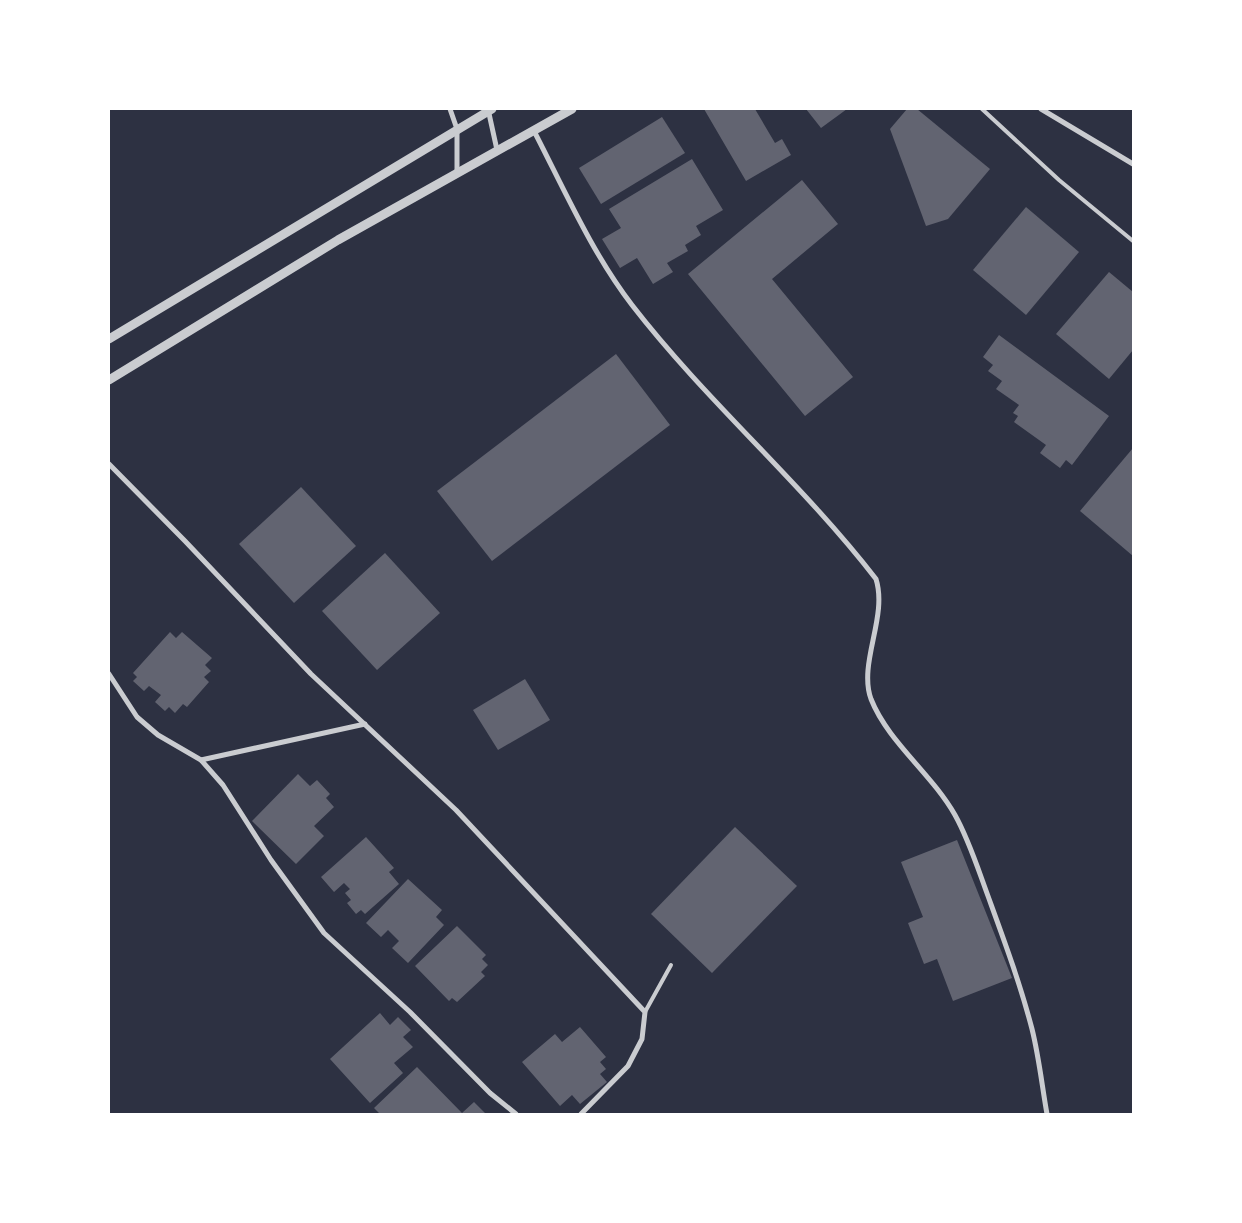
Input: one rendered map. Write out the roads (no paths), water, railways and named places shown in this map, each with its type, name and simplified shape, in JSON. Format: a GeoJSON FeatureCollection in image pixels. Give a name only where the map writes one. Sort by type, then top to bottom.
{"type":"FeatureCollection","features":[{"type":"Feature","properties":{"kind":"street"},"geometry":{"type":"LineString","coordinates":[[450,109],[457,129],[457,172]]}},
{"type":"Feature","properties":{"kind":"street"},"geometry":{"type":"LineString","coordinates":[[109,339],[490,109],[497,150]]}},
{"type":"Feature","properties":{"kind":"street"},"geometry":{"type":"LineString","coordinates":[[109,380],[338,240],[572,109]]}},
{"type":"Feature","properties":{"kind":"street"},"geometry":{"type":"LineString","coordinates":[[1041,109],[1133,164]]}},
{"type":"Feature","properties":{"kind":"street"},"geometry":{"type":"LineString","coordinates":[[534,131],[575,211],[631,304],[670,351],[828,520],[876,579],[878,586],[878,608],[868,675],[871,699],[885,725],[944,794],[959,822],[1021,988],[1032,1030],[1048,1114]]}},
{"type":"Feature","properties":{"kind":"street"},"geometry":{"type":"LineString","coordinates":[[109,464],[311,674],[456,810],[645,1012],[642,1039],[628,1066],[581,1114]]}},
{"type":"Feature","properties":{"kind":"street"},"geometry":{"type":"LineString","coordinates":[[109,674],[138,717],[158,735],[200,760],[223,786],[271,860],[324,933],[416,1018],[490,1093],[516,1114]]}},
{"type":"Feature","properties":{"kind":"street"},"geometry":{"type":"LineString","coordinates":[[200,760],[364,724]]}},
{"type":"Feature","properties":{"kind":"lane"},"geometry":{"type":"LineString","coordinates":[[982,109],[1059,180],[1133,241]]}},
{"type":"Feature","properties":{"kind":"lane"},"geometry":{"type":"LineString","coordinates":[[645,1012],[671,965]]}}]}
